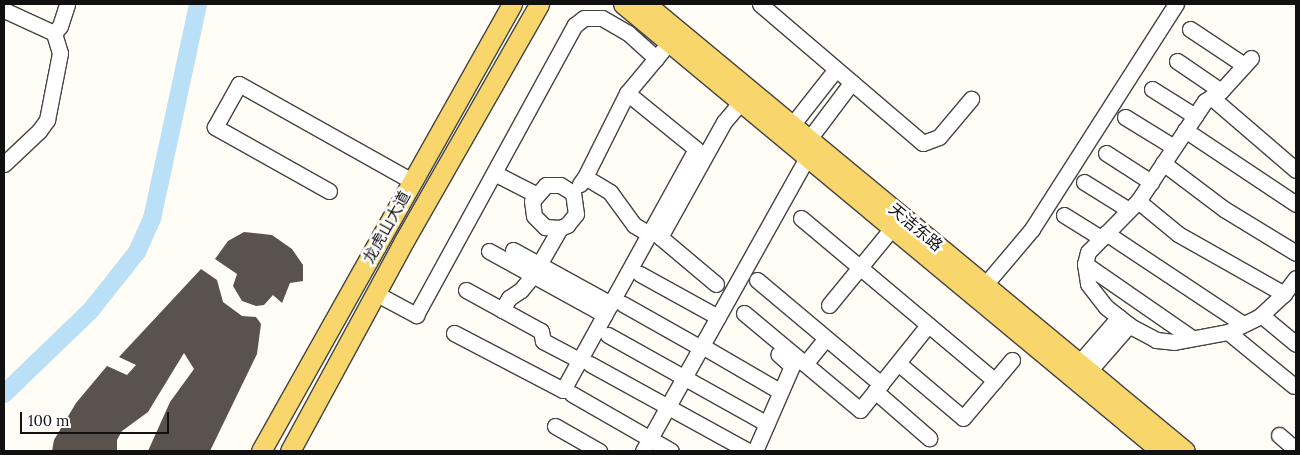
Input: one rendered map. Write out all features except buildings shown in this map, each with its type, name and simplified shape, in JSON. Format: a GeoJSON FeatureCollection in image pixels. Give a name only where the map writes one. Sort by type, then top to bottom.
{"type":"FeatureCollection","features":[{"type":"Feature","properties":{"kind":"main road","name":"龙虎山大道"},"geometry":{"type":"LineString","coordinates":[[262,451],[512,4]]}},
{"type":"Feature","properties":{"kind":"main road","name":"龙虎山大道"},"geometry":{"type":"LineString","coordinates":[[290,451],[376,293],[539,4]]}},
{"type":"Feature","properties":{"kind":"main road","name":"天洁东路"},"geometry":{"type":"LineString","coordinates":[[623,4],[892,228],[1084,367],[1186,451]]}},
{"type":"Feature","properties":{"kind":"main road","name":"天洁东路"},"geometry":{"type":"LineString","coordinates":[[646,4],[809,139],[1161,451]]}},
{"type":"Feature","properties":{"kind":"street"},"geometry":{"type":"LineString","coordinates":[[54,33],[60,26],[67,4]]}},
{"type":"Feature","properties":{"kind":"street"},"geometry":{"type":"LineString","coordinates":[[760,4],[923,143],[940,137],[972,99]]}},
{"type":"Feature","properties":{"kind":"street"},"geometry":{"type":"LineString","coordinates":[[980,291],[1032,228],[1176,4]]}},
{"type":"Feature","properties":{"kind":"street"},"geometry":{"type":"LineString","coordinates":[[4,10],[54,33],[60,53],[46,120],[28,143],[4,164]]}},
{"type":"Feature","properties":{"kind":"street"},"geometry":{"type":"LineString","coordinates":[[376,293],[416,315],[496,174],[575,25],[584,18],[602,18],[628,33],[656,58]]}},
{"type":"Feature","properties":{"kind":"street"},"geometry":{"type":"LineString","coordinates":[[1084,182],[1134,206],[1178,234],[1293,285],[1261,315],[1228,332],[1174,342],[1156,340],[1124,321],[1106,307],[1088,284],[1084,264],[1088,252],[1134,206],[1195,116],[1248,61],[1190,29]]}},
{"type":"Feature","properties":{"kind":"street"},"geometry":{"type":"LineString","coordinates":[[502,310],[509,298],[521,290],[536,270],[560,228],[572,220],[576,214],[572,193],[585,177],[628,93],[669,42]]}},
{"type":"Feature","properties":{"kind":"street"},"geometry":{"type":"LineString","coordinates":[[1177,61],[1216,94],[1296,170]]}},
{"type":"Feature","properties":{"kind":"street"},"geometry":{"type":"LineString","coordinates":[[792,125],[836,69]]}},
{"type":"Feature","properties":{"kind":"street"},"geometry":{"type":"LineString","coordinates":[[809,139],[852,82]]}},
{"type":"Feature","properties":{"kind":"street"},"geometry":{"type":"LineString","coordinates":[[329,191],[214,127],[239,84],[412,181]]}},
{"type":"Feature","properties":{"kind":"street"},"geometry":{"type":"LineString","coordinates":[[1152,89],[1195,116]]}},
{"type":"Feature","properties":{"kind":"street"},"geometry":{"type":"LineString","coordinates":[[454,333],[563,390],[585,362],[649,234],[696,149],[628,93]]}},
{"type":"Feature","properties":{"kind":"street"},"geometry":{"type":"LineString","coordinates":[[716,284],[660,237],[724,122],[741,102]]}},
{"type":"Feature","properties":{"kind":"street"},"geometry":{"type":"LineString","coordinates":[[1125,117],[1174,147]]}},
{"type":"Feature","properties":{"kind":"street"},"geometry":{"type":"LineString","coordinates":[[1185,130],[1296,204]]}},
{"type":"Feature","properties":{"kind":"street"},"geometry":{"type":"LineString","coordinates":[[1106,153],[1151,182]]}},
{"type":"Feature","properties":{"kind":"street"},"geometry":{"type":"LineString","coordinates":[[647,445],[807,157]]}},
{"type":"Feature","properties":{"kind":"street"},"geometry":{"type":"LineString","coordinates":[[1163,164],[1224,209],[1296,253]]}},
{"type":"Feature","properties":{"kind":"street"},"geometry":{"type":"LineString","coordinates":[[496,174],[535,194]]}},
{"type":"Feature","properties":{"kind":"street"},"geometry":{"type":"LineString","coordinates":[[585,177],[610,192],[634,225],[649,234]]}},
{"type":"Feature","properties":{"kind":"street"},"geometry":{"type":"LineString","coordinates":[[560,228],[545,227],[538,223],[532,209],[535,194],[553,184],[572,193]]}},
{"type":"Feature","properties":{"kind":"street"},"geometry":{"type":"LineString","coordinates":[[1064,215],[1103,235],[1244,324]]}},
{"type":"Feature","properties":{"kind":"street"},"geometry":{"type":"LineString","coordinates":[[801,218],[995,381]]}},
{"type":"Feature","properties":{"kind":"street"},"geometry":{"type":"LineString","coordinates":[[829,305],[892,228]]}},
{"type":"Feature","properties":{"kind":"street"},"geometry":{"type":"LineString","coordinates":[[513,250],[536,270]]}},
{"type":"Feature","properties":{"kind":"street"},"geometry":{"type":"LineString","coordinates":[[489,251],[536,270],[613,308],[701,347],[780,392]]}},
{"type":"Feature","properties":{"kind":"street"},"geometry":{"type":"LineString","coordinates":[[1084,264],[1192,338]]}},
{"type":"Feature","properties":{"kind":"street"},"geometry":{"type":"LineString","coordinates":[[640,274],[718,317]]}},
{"type":"Feature","properties":{"kind":"street"},"geometry":{"type":"LineString","coordinates":[[757,280],[826,338],[929,438]]}},
{"type":"Feature","properties":{"kind":"street"},"geometry":{"type":"LineString","coordinates":[[466,290],[541,331],[543,341],[668,406],[748,451]]}},
{"type":"Feature","properties":{"kind":"street"},"geometry":{"type":"LineString","coordinates":[[755,451],[792,366],[740,315],[805,364],[860,410],[928,325]]}},
{"type":"Feature","properties":{"kind":"street"},"geometry":{"type":"LineString","coordinates":[[1261,315],[1296,344]]}},
{"type":"Feature","properties":{"kind":"street"},"geometry":{"type":"LineString","coordinates":[[1084,367],[1124,321]]}},
{"type":"Feature","properties":{"kind":"street"},"geometry":{"type":"LineString","coordinates":[[1228,332],[1294,386]]}},
{"type":"Feature","properties":{"kind":"street"},"geometry":{"type":"LineString","coordinates":[[608,335],[767,424]]}},
{"type":"Feature","properties":{"kind":"street"},"geometry":{"type":"LineString","coordinates":[[805,364],[826,338]]}},
{"type":"Feature","properties":{"kind":"street"},"geometry":{"type":"LineString","coordinates":[[898,363],[963,418],[1012,360]]}},
{"type":"Feature","properties":{"kind":"street"},"geometry":{"type":"LineString","coordinates":[[572,394],[647,445],[671,451]]}},
{"type":"Feature","properties":{"kind":"street"},"geometry":{"type":"LineString","coordinates":[[555,426],[599,451]]}},
{"type":"Feature","properties":{"kind":"street"},"geometry":{"type":"LineString","coordinates":[[1279,436],[1296,450]]}},
{"type":"Feature","properties":{"kind":"waterway"},"geometry":{"type":"LineString","coordinates":[[4,394],[91,310],[137,252],[152,219],[198,4]]}}]}
